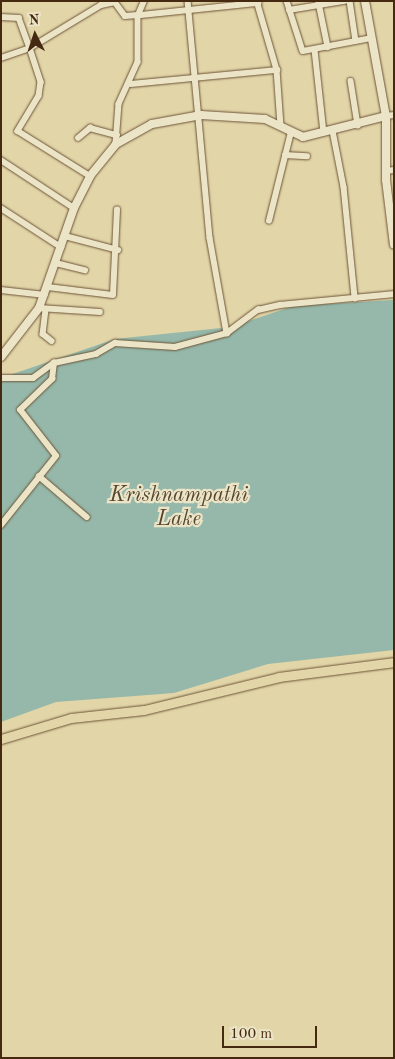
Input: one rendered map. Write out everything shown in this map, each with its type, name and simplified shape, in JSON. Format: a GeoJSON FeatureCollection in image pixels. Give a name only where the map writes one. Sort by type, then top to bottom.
{"type":"FeatureCollection","features":[{"type":"Feature","properties":{"kind":"main road"},"geometry":{"type":"LineString","coordinates":[[1,740],[71,718],[144,710],[279,677],[394,662]]}},
{"type":"Feature","properties":{"kind":"street"},"geometry":{"type":"LineString","coordinates":[[116,144],[122,93],[131,84],[138,62],[140,15],[144,1]]}},
{"type":"Feature","properties":{"kind":"street"},"geometry":{"type":"LineString","coordinates":[[188,1],[201,115],[210,238],[227,333]]}},
{"type":"Feature","properties":{"kind":"street"},"geometry":{"type":"LineString","coordinates":[[287,1],[299,46],[303,51],[372,38]]}},
{"type":"Feature","properties":{"kind":"street"},"geometry":{"type":"LineString","coordinates":[[289,10],[319,3],[344,1]]}},
{"type":"Feature","properties":{"kind":"street"},"geometry":{"type":"LineString","coordinates":[[350,1],[356,41]]}},
{"type":"Feature","properties":{"kind":"street"},"geometry":{"type":"LineString","coordinates":[[366,1],[372,38],[390,116],[390,170],[394,245]]}},
{"type":"Feature","properties":{"kind":"street"},"geometry":{"type":"LineString","coordinates":[[1,58],[30,48],[77,17],[111,2],[125,16],[190,11],[257,2],[277,70],[281,126]]}},
{"type":"Feature","properties":{"kind":"street"},"geometry":{"type":"LineString","coordinates":[[319,3],[328,47]]}},
{"type":"Feature","properties":{"kind":"street"},"geometry":{"type":"LineString","coordinates":[[1,16],[19,18],[41,82],[39,96],[18,131],[90,176]]}},
{"type":"Feature","properties":{"kind":"street"},"geometry":{"type":"LineString","coordinates":[[314,50],[324,133]]}},
{"type":"Feature","properties":{"kind":"street"},"geometry":{"type":"LineString","coordinates":[[131,84],[196,80],[277,70]]}},
{"type":"Feature","properties":{"kind":"street"},"geometry":{"type":"LineString","coordinates":[[351,80],[358,126]]}},
{"type":"Feature","properties":{"kind":"street"},"geometry":{"type":"LineString","coordinates":[[52,341],[43,334],[45,295],[74,208],[90,176],[116,144],[152,124],[201,115],[239,114],[281,126],[303,137],[358,126],[390,116]]}},
{"type":"Feature","properties":{"kind":"street"},"geometry":{"type":"LineString","coordinates":[[78,138],[90,128],[117,135]]}},
{"type":"Feature","properties":{"kind":"street"},"geometry":{"type":"LineString","coordinates":[[333,131],[344,188],[355,298]]}},
{"type":"Feature","properties":{"kind":"street"},"geometry":{"type":"LineString","coordinates":[[269,220],[291,132]]}},
{"type":"Feature","properties":{"kind":"street"},"geometry":{"type":"LineString","coordinates":[[285,155],[307,156]]}},
{"type":"Feature","properties":{"kind":"street"},"geometry":{"type":"LineString","coordinates":[[1,160],[74,208]]}},
{"type":"Feature","properties":{"kind":"street"},"geometry":{"type":"LineString","coordinates":[[1,208],[61,247]]}},
{"type":"Feature","properties":{"kind":"street"},"geometry":{"type":"LineString","coordinates":[[48,286],[113,295],[118,250],[117,210]]}},
{"type":"Feature","properties":{"kind":"street"},"geometry":{"type":"LineString","coordinates":[[65,236],[118,250]]}},
{"type":"Feature","properties":{"kind":"street"},"geometry":{"type":"LineString","coordinates":[[56,263],[84,270]]}},
{"type":"Feature","properties":{"kind":"street"},"geometry":{"type":"LineString","coordinates":[[1,290],[45,295]]}},
{"type":"Feature","properties":{"kind":"street"},"geometry":{"type":"LineString","coordinates":[[1,378],[33,378],[54,363],[96,354],[115,343],[175,347],[227,333],[258,310],[394,294]]}},
{"type":"Feature","properties":{"kind":"street"},"geometry":{"type":"LineString","coordinates":[[43,309],[100,312]]}},
{"type":"Feature","properties":{"kind":"street"},"geometry":{"type":"LineString","coordinates":[[1,357],[43,309]]}},
{"type":"Feature","properties":{"kind":"street"},"geometry":{"type":"LineString","coordinates":[[1,525],[56,456],[20,410],[52,379],[54,363]]}},
{"type":"Feature","properties":{"kind":"street"},"geometry":{"type":"LineString","coordinates":[[39,476],[87,516]]}},
{"type":"Feature","properties":{"kind":"water","name":"Krishnampathi Lake"},"geometry":{"type":"Polygon","coordinates":[[[393,300],[394,650],[268,664],[174,693],[56,702],[1,722],[1,378],[115,339],[231,327],[293,306],[393,300]]]}}]}
